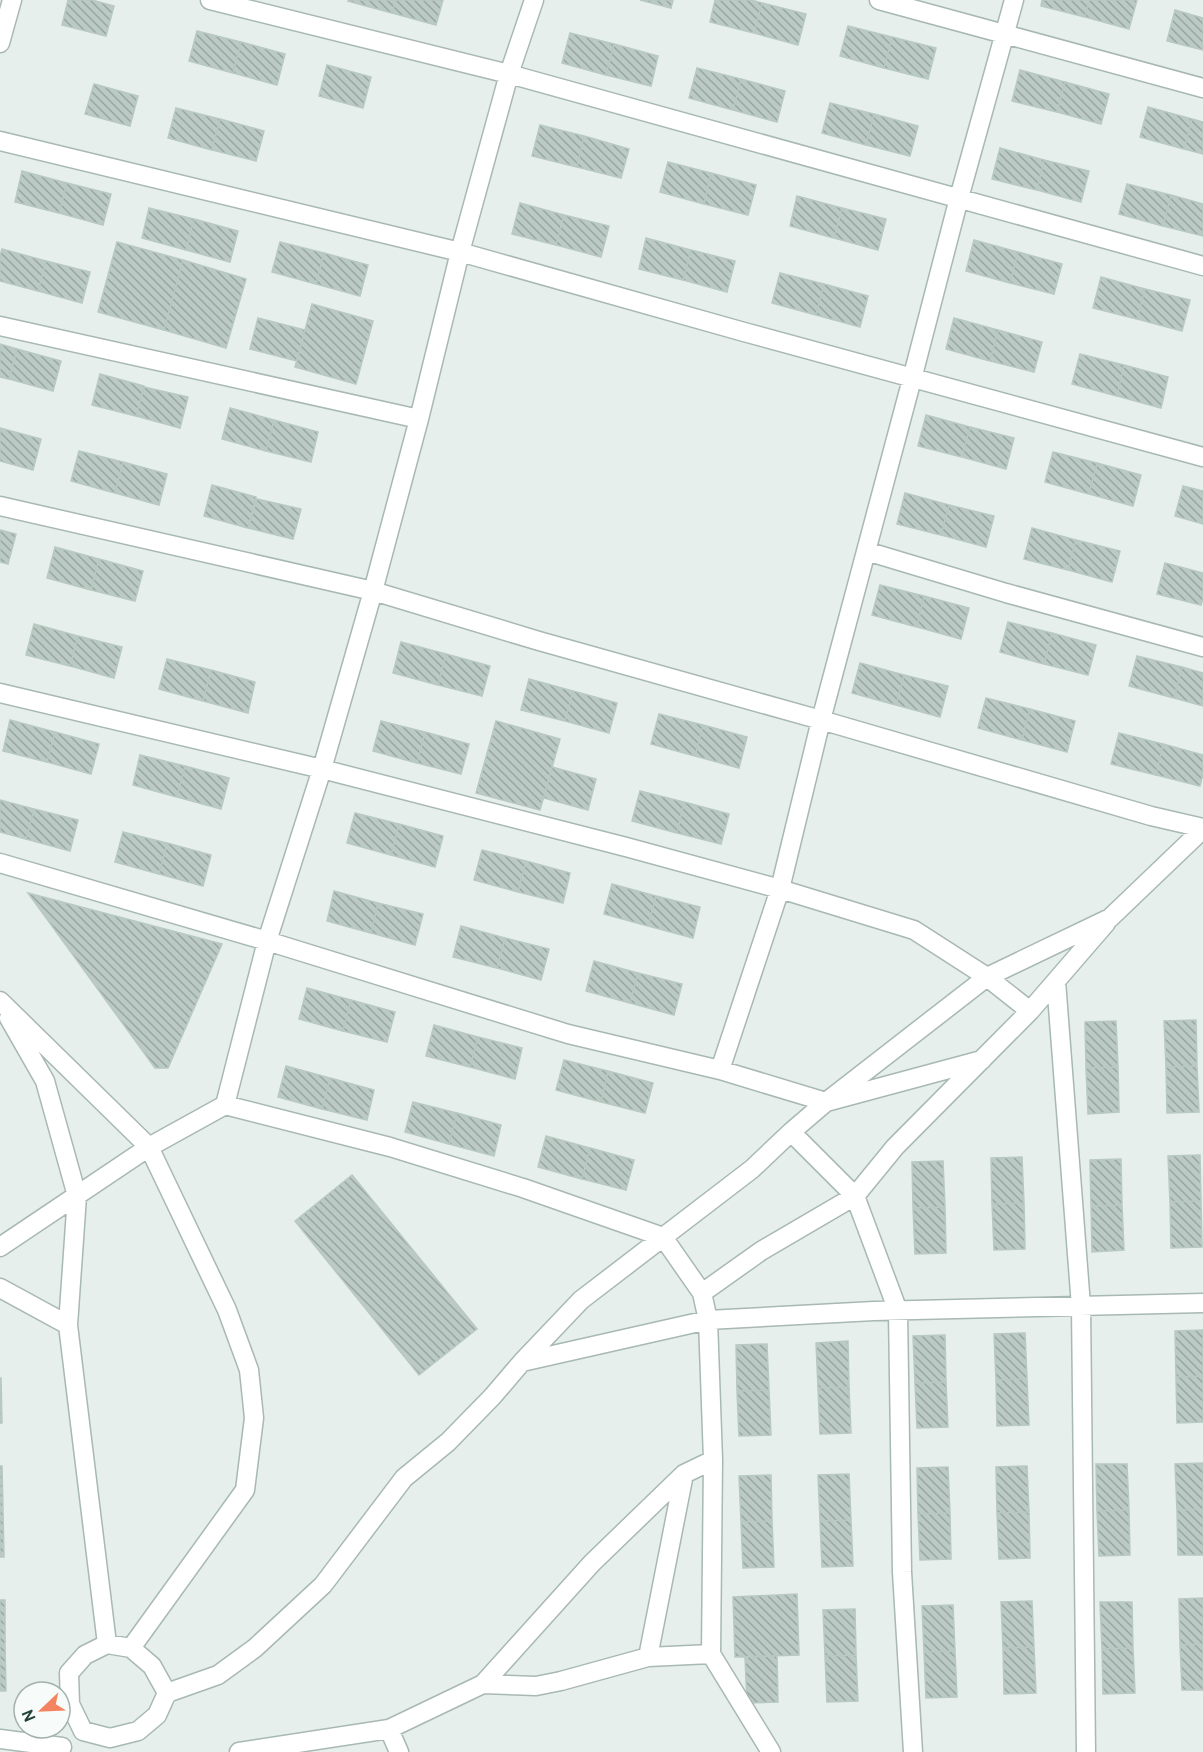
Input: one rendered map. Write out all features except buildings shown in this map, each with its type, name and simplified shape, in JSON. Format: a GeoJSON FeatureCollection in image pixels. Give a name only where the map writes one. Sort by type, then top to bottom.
{"type":"FeatureCollection","features":[{"type":"Feature","properties":{"kind":"street"},"geometry":{"type":"LineString","coordinates":[[0,43],[12,0]]}},
{"type":"Feature","properties":{"kind":"street"},"geometry":{"type":"LineString","coordinates":[[210,0],[509,74],[1203,266]]}},
{"type":"Feature","properties":{"kind":"street"},"geometry":{"type":"LineString","coordinates":[[225,1105],[267,941],[322,770],[373,591],[419,419],[460,252],[509,74],[534,0]]}},
{"type":"Feature","properties":{"kind":"street"},"geometry":{"type":"LineString","coordinates":[[879,0],[1203,88]]}},
{"type":"Feature","properties":{"kind":"street"},"geometry":{"type":"LineString","coordinates":[[720,1070],[780,889],[821,720],[959,198],[1014,0]]}},
{"type":"Feature","properties":{"kind":"street"},"geometry":{"type":"LineString","coordinates":[[0,141],[460,252],[912,379],[1203,457]]}},
{"type":"Feature","properties":{"kind":"street"},"geometry":{"type":"LineString","coordinates":[[0,326],[419,419]]}},
{"type":"Feature","properties":{"kind":"street"},"geometry":{"type":"LineString","coordinates":[[0,506],[373,591],[539,641],[1203,829]]}},
{"type":"Feature","properties":{"kind":"street"},"geometry":{"type":"LineString","coordinates":[[866,551],[1006,593],[1203,646]]}},
{"type":"Feature","properties":{"kind":"street"},"geometry":{"type":"LineString","coordinates":[[0,693],[322,770],[626,847],[780,889],[914,930],[987,976],[1030,1011]]}},
{"type":"Feature","properties":{"kind":"street"},"geometry":{"type":"LineString","coordinates":[[702,1293],[761,1251],[855,1196],[895,1147],[1030,1011],[1110,918],[1203,829]]}},
{"type":"Feature","properties":{"kind":"street"},"geometry":{"type":"LineString","coordinates":[[0,864],[267,941],[568,1034],[720,1070],[826,1102],[982,1060]]}},
{"type":"Feature","properties":{"kind":"street"},"geometry":{"type":"LineString","coordinates":[[167,1693],[152,1666],[131,1648],[107,1644],[85,1655],[69,1673],[70,1704],[83,1731],[110,1738],[138,1731],[157,1714],[167,1693],[218,1675],[255,1648],[322,1585],[404,1478],[448,1442],[581,1300],[752,1169],[826,1102],[987,976],[1110,918]]}},
{"type":"Feature","properties":{"kind":"street"},"geometry":{"type":"LineString","coordinates":[[1056,981],[1081,1306],[1086,1752]]}},
{"type":"Feature","properties":{"kind":"street"},"geometry":{"type":"LineString","coordinates":[[0,1003],[148,1147],[227,1311],[249,1370],[254,1418],[246,1490],[131,1648]]}},
{"type":"Feature","properties":{"kind":"street"},"geometry":{"type":"LineString","coordinates":[[0,1003],[45,1081],[76,1196],[68,1325],[107,1644]]}},
{"type":"Feature","properties":{"kind":"street"},"geometry":{"type":"LineString","coordinates":[[0,1247],[148,1147],[225,1105],[401,1150],[523,1188],[663,1237],[702,1293],[708,1320],[713,1460],[711,1654],[771,1752]]}},
{"type":"Feature","properties":{"kind":"street"},"geometry":{"type":"LineString","coordinates":[[791,1132],[855,1196],[898,1311],[902,1572],[913,1752]]}},
{"type":"Feature","properties":{"kind":"street"},"geometry":{"type":"LineString","coordinates":[[0,1287],[68,1325]]}},
{"type":"Feature","properties":{"kind":"street"},"geometry":{"type":"LineString","coordinates":[[522,1362],[708,1320],[898,1311],[1203,1303]]}},
{"type":"Feature","properties":{"kind":"street"},"geometry":{"type":"LineString","coordinates":[[239,1752],[389,1729],[483,1684],[591,1563],[684,1474],[713,1460]]}},
{"type":"Feature","properties":{"kind":"street"},"geometry":{"type":"LineString","coordinates":[[648,1657],[684,1474]]}},
{"type":"Feature","properties":{"kind":"street"},"geometry":{"type":"LineString","coordinates":[[483,1684],[536,1686],[561,1682],[648,1657],[711,1654]]}},
{"type":"Feature","properties":{"kind":"street"},"geometry":{"type":"LineString","coordinates":[[389,1729],[399,1752]]}},
{"type":"Feature","properties":{"kind":"street"},"geometry":{"type":"LineString","coordinates":[[0,1739],[60,1749],[83,1731]]}}]}
